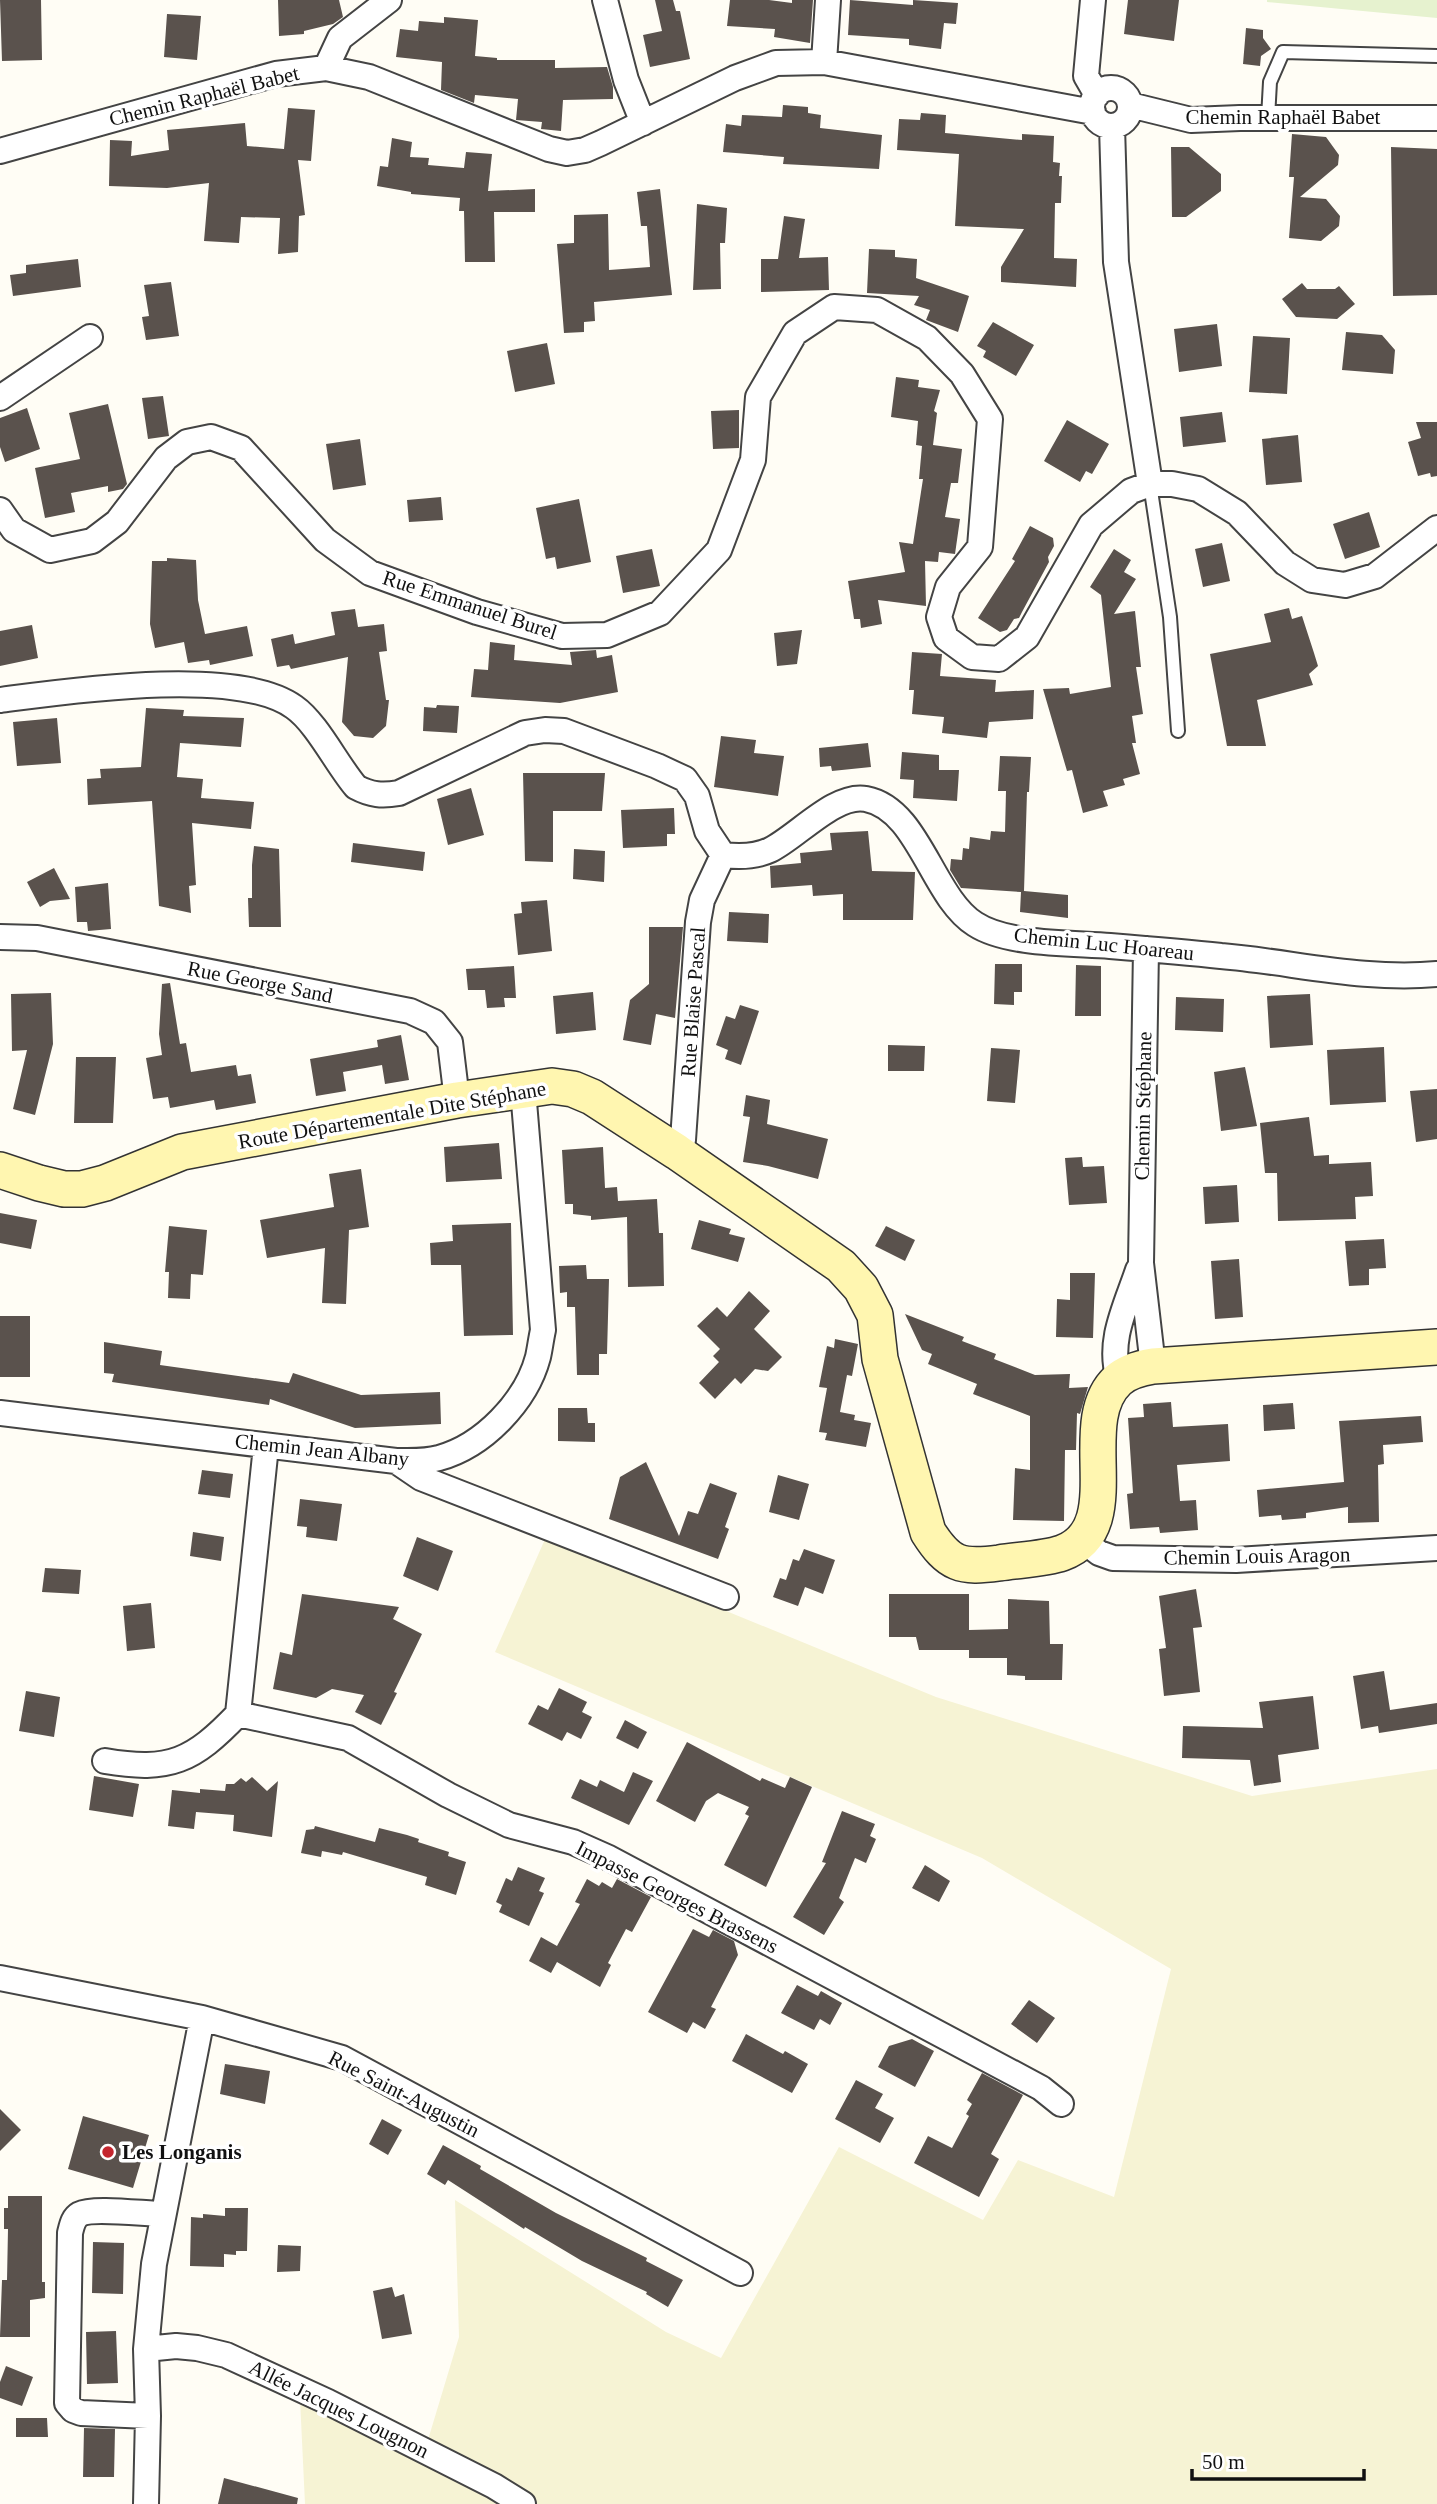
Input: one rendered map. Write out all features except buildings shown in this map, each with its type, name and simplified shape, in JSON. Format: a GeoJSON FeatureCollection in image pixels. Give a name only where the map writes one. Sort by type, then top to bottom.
{"type":"FeatureCollection","features":[{"type":"Feature","properties":{"kind":"main road","name":"Route Départementale Dite Stéphane"},"geometry":{"type":"LineString","coordinates":[[0,1170],[38,1183],[64,1189],[82,1189],[105,1183],[182,1152],[457,1100],[552,1086],[573,1089],[592,1097],[677,1153],[841,1266],[861,1288],[875,1315],[880,1359],[928,1532],[939,1550],[953,1561],[973,1566],[1063,1553],[1082,1540]]}},
{"type":"Feature","properties":{"kind":"main road"},"geometry":{"type":"LineString","coordinates":[[1082,1540],[1095,1518],[1098,1504],[1098,1436],[1102,1406],[1119,1379],[1136,1370],[1153,1366],[1437,1347]]}},
{"type":"Feature","properties":{"kind":"street"},"geometry":{"type":"LineString","coordinates":[[326,68],[340,38],[389,0]]}},
{"type":"Feature","properties":{"kind":"street"},"geometry":{"type":"LineString","coordinates":[[605,0],[626,80],[643,123]]}},
{"type":"Feature","properties":{"kind":"street"},"geometry":{"type":"LineString","coordinates":[[824,62],[828,0]]}},
{"type":"Feature","properties":{"kind":"street"},"geometry":{"type":"LineString","coordinates":[[1093,0],[1086,76],[1101,111],[1124,122],[1130,105],[1124,93],[1113,89],[1102,91],[1101,111],[1116,262],[1150,484],[1172,484],[1198,489],[1237,513],[1285,563],[1312,580],[1345,585],[1375,576],[1437,528]]}},
{"type":"Feature","properties":{"kind":"street","name":"Chemin Raphaël Babet"},"geometry":{"type":"LineString","coordinates":[[0,150],[276,74],[326,68],[369,77],[531,144],[567,153],[585,150],[735,78],[776,63],[824,62],[1101,111]]}},
{"type":"Feature","properties":{"kind":"street","name":"Chemin Raphaël Babet"},"geometry":{"type":"LineString","coordinates":[[1130,105],[1191,120],[1437,118]]}},
{"type":"Feature","properties":{"kind":"street","name":"Rue Emmanuel Burel"},"geometry":{"type":"LineString","coordinates":[[0,510],[14,530],[50,550],[92,541],[117,522],[166,458],[187,442],[211,437],[241,448],[325,540],[370,573],[477,612],[562,636],[607,635],[660,613],[719,550],[753,460],[758,397],[795,333],[834,307],[877,310],[928,338],[962,374],[990,419],[981,547],[948,587],[939,617],[946,638],[972,657],[999,659],[1027,637],[1091,525],[1131,491],[1150,484]]}},
{"type":"Feature","properties":{"kind":"street"},"geometry":{"type":"LineString","coordinates":[[0,398],[90,337]]}},
{"type":"Feature","properties":{"kind":"street"},"geometry":{"type":"LineString","coordinates":[[0,700],[105,687],[212,685],[244,688],[279,698],[296,708],[356,787],[370,794],[386,795],[399,793],[525,733],[564,731],[685,779],[696,796],[707,831],[723,855]]}},
{"type":"Feature","properties":{"kind":"street","name":"Chemin Luc Hoareau"},"geometry":{"type":"LineString","coordinates":[[723,855],[743,857],[769,850],[848,799],[867,799],[892,811],[916,841],[956,908],[976,925],[1006,935],[1044,942],[1225,956],[1356,972],[1413,976],[1437,974]]}},
{"type":"Feature","properties":{"kind":"street","name":"Rue Blaise Pascal"},"geometry":{"type":"LineString","coordinates":[[677,1153],[683,1140],[698,922],[702,900],[723,855]]}},
{"type":"Feature","properties":{"kind":"street","name":"Rue George Sand"},"geometry":{"type":"LineString","coordinates":[[0,937],[37,938],[410,1011],[434,1022],[450,1042],[457,1100]]}},
{"type":"Feature","properties":{"kind":"street","name":"Chemin Stéphane"},"geometry":{"type":"LineString","coordinates":[[1146,949],[1141,1263],[1153,1366]]}},
{"type":"Feature","properties":{"kind":"street","name":"Chemin Jean Albany"},"geometry":{"type":"LineString","coordinates":[[0,1413],[396,1461],[437,1459],[467,1448],[500,1421],[526,1386],[537,1359],[543,1330],[523,1090]]}},
{"type":"Feature","properties":{"kind":"street","name":"Chemin Stéphane"},"geometry":{"type":"LineString","coordinates":[[1119,1379],[1114,1363],[1117,1334],[1141,1263]]}},
{"type":"Feature","properties":{"kind":"street"},"geometry":{"type":"LineString","coordinates":[[105,1761],[151,1766],[172,1763],[198,1751],[238,1714],[266,1446]]}},
{"type":"Feature","properties":{"kind":"street"},"geometry":{"type":"LineString","coordinates":[[396,1461],[421,1478],[726,1597]]}},
{"type":"Feature","properties":{"kind":"street","name":"Chemin Louis Aragon"},"geometry":{"type":"LineString","coordinates":[[1082,1540],[1099,1553],[1113,1558],[1236,1560],[1437,1548]]}},
{"type":"Feature","properties":{"kind":"street","name":"Impasse Georges Brassens"},"geometry":{"type":"LineString","coordinates":[[238,1714],[348,1738],[447,1795],[509,1825],[573,1842],[609,1858],[1041,2088],[1061,2105]]}},
{"type":"Feature","properties":{"kind":"street","name":"Rue Saint-Augustin"},"geometry":{"type":"LineString","coordinates":[[0,1978],[202,2018],[342,2058],[740,2273]]}},
{"type":"Feature","properties":{"kind":"street"},"geometry":{"type":"LineString","coordinates":[[146,2504],[146,2349],[154,2264],[202,2018]]}},
{"type":"Feature","properties":{"kind":"street"},"geometry":{"type":"LineString","coordinates":[[148,2416],[81,2413],[73,2410],[67,2403],[70,2232],[73,2222],[80,2214],[92,2211],[163,2214]]}},
{"type":"Feature","properties":{"kind":"street","name":"Allée Jacques Lougnon"},"geometry":{"type":"LineString","coordinates":[[146,2349],[176,2346],[226,2355],[327,2402],[494,2486],[523,2504]]}},
{"type":"Feature","properties":{"kind":"lane"},"geometry":{"type":"LineString","coordinates":[[1268,118],[1270,82],[1283,52],[1437,56]]}},
{"type":"Feature","properties":{"kind":"lane"},"geometry":{"type":"LineString","coordinates":[[1150,484],[1170,617],[1178,731]]}},
{"type":"Feature","properties":{"kind":"shaded area"},"geometry":{"type":"Polygon","coordinates":[[[546,1537],[936,1697],[1252,1796],[1437,1769],[1437,2504],[305,2504],[300,2399],[421,2463],[459,2337],[455,2200],[666,2332],[721,2358],[839,2147],[983,2220],[1018,2160],[1114,2197],[1171,1969],[982,1858],[495,1652],[546,1537]]]}},
{"type":"Feature","properties":{"kind":"green space"},"geometry":{"type":"Polygon","coordinates":[[[1437,0],[1437,18],[1267,2],[1437,0]]]}},
{"type":"Feature","properties":{"kind":"place","name":"Les Longanis"},"geometry":{"type":"Point","coordinates":[108,2152]}}]}
